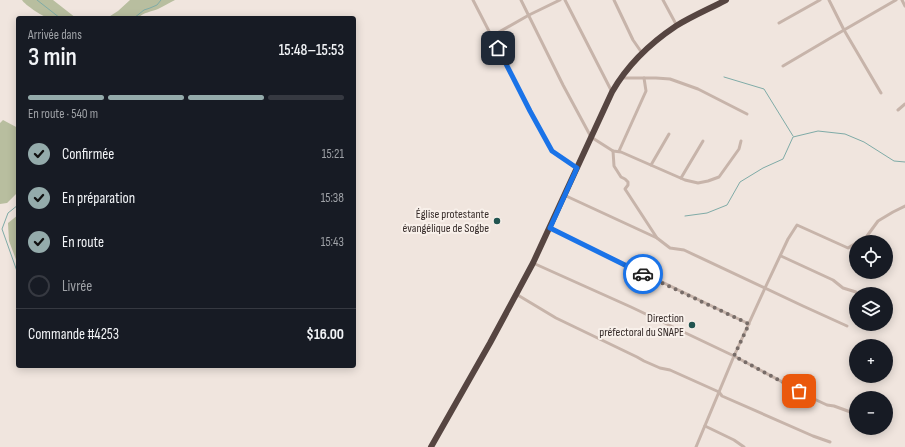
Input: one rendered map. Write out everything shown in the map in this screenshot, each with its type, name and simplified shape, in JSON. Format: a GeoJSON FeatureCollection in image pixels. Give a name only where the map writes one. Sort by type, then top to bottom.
{"type":"FeatureCollection","features":[{"type":"Feature","properties":{"kind":"highway"},"geometry":{"type":"LineString","coordinates":[[431,447],[454,409],[533,263],[619,79],[642,53],[677,26],[726,0]]}},
{"type":"Feature","properties":{"kind":"street"},"geometry":{"type":"LineString","coordinates":[[474,0],[552,151],[577,168]]}},
{"type":"Feature","properties":{"kind":"street"},"geometry":{"type":"LineString","coordinates":[[521,0],[563,85],[591,137],[613,151],[619,151],[681,178],[698,183],[719,177],[739,148],[741,141]]}},
{"type":"Feature","properties":{"kind":"street"},"geometry":{"type":"LineString","coordinates":[[492,36],[529,14],[560,0]]}},
{"type":"Feature","properties":{"kind":"street"},"geometry":{"type":"LineString","coordinates":[[565,0],[612,92]]}},
{"type":"Feature","properties":{"kind":"street"},"geometry":{"type":"LineString","coordinates":[[614,0],[633,40],[642,53]]}},
{"type":"Feature","properties":{"kind":"street"},"geometry":{"type":"LineString","coordinates":[[663,0],[677,26]]}},
{"type":"Feature","properties":{"kind":"street"},"geometry":{"type":"LineString","coordinates":[[779,24],[820,0]]}},
{"type":"Feature","properties":{"kind":"street"},"geometry":{"type":"LineString","coordinates":[[829,0],[844,30],[881,93]]}},
{"type":"Feature","properties":{"kind":"street"},"geometry":{"type":"LineString","coordinates":[[783,66],[896,0]]}},
{"type":"Feature","properties":{"kind":"street"},"geometry":{"type":"LineString","coordinates":[[902,0],[905,6]]}},
{"type":"Feature","properties":{"kind":"street"},"geometry":{"type":"LineString","coordinates":[[619,151],[646,91],[644,78]]}},
{"type":"Feature","properties":{"kind":"street"},"geometry":{"type":"LineString","coordinates":[[619,79],[670,79],[698,89],[747,114]]}},
{"type":"Feature","properties":{"kind":"street"},"geometry":{"type":"LineString","coordinates":[[898,110],[905,104]]}},
{"type":"Feature","properties":{"kind":"street"},"geometry":{"type":"LineString","coordinates":[[651,165],[669,134]]}},
{"type":"Feature","properties":{"kind":"street"},"geometry":{"type":"LineString","coordinates":[[681,178],[703,142]]}},
{"type":"Feature","properties":{"kind":"street"},"geometry":{"type":"LineString","coordinates":[[613,151],[614,166],[621,177],[626,179],[628,182],[625,189],[657,238]]}},
{"type":"Feature","properties":{"kind":"street"},"geometry":{"type":"LineString","coordinates":[[564,195],[657,238],[670,248],[684,250],[847,326]]}},
{"type":"Feature","properties":{"kind":"street"},"geometry":{"type":"LineString","coordinates":[[868,235],[878,221],[905,206]]}},
{"type":"Feature","properties":{"kind":"street"},"geometry":{"type":"LineString","coordinates":[[696,447],[734,356],[788,239],[797,225],[849,247]]}},
{"type":"Feature","properties":{"kind":"street"},"geometry":{"type":"LineString","coordinates":[[550,228],[749,324]]}},
{"type":"Feature","properties":{"kind":"street"},"geometry":{"type":"LineString","coordinates":[[781,256],[833,280],[843,288],[849,290]]}},
{"type":"Feature","properties":{"kind":"street"},"geometry":{"type":"LineString","coordinates":[[533,263],[631,307],[734,356],[812,398],[827,405],[849,411]]}},
{"type":"Feature","properties":{"kind":"street"},"geometry":{"type":"LineString","coordinates":[[516,294],[556,318],[644,361],[660,368],[670,370],[719,392],[722,396],[830,442]]}},
{"type":"Feature","properties":{"kind":"street"},"geometry":{"type":"LineString","coordinates":[[704,426],[734,440],[744,447]]}},
{"type":"Feature","properties":{"kind":"green space"},"geometry":{"type":"Polygon","coordinates":[[[22,0],[53,0],[73,16],[44,16],[26,5],[22,0]]]}},
{"type":"Feature","properties":{"kind":"green space"},"geometry":{"type":"Polygon","coordinates":[[[130,0],[175,0],[140,16],[110,16],[130,0]]]}},
{"type":"Feature","properties":{"kind":"green space"},"geometry":{"type":"Polygon","coordinates":[[[3,120],[16,127],[16,194],[7,203],[0,204],[0,123],[3,120]]]}},
{"type":"Feature","properties":{"kind":"green space"},"geometry":{"type":"Polygon","coordinates":[[[16,217],[16,260],[9,241],[8,223],[16,217]]]}},
{"type":"Feature","properties":{"kind":"waterway"},"geometry":{"type":"LineString","coordinates":[[37,0],[57,16]]}},
{"type":"Feature","properties":{"kind":"waterway"},"geometry":{"type":"LineString","coordinates":[[136,16],[144,10],[157,5],[161,0]]}},
{"type":"Feature","properties":{"kind":"waterway"},"geometry":{"type":"LineString","coordinates":[[724,77],[764,89],[793,136]]}},
{"type":"Feature","properties":{"kind":"waterway"},"geometry":{"type":"LineString","coordinates":[[685,216],[707,213],[727,205],[740,182],[763,168],[783,159],[793,137],[818,131],[845,134],[864,142],[894,161],[905,162]]}},
{"type":"Feature","properties":{"kind":"waterway"},"geometry":{"type":"LineString","coordinates":[[16,207],[8,213],[2,229],[16,268]]}},
{"type":"Feature","properties":{"kind":"way so far"},"geometry":{"type":"LineString","coordinates":[[643,274],[749,324],[734,356],[799,391]]}},
{"type":"Feature","properties":{"kind":"place","name":"Église protestante évangélique de Sogbe"},"geometry":{"type":"Point","coordinates":[497,221]}},
{"type":"Feature","properties":{"kind":"place","name":"Direction préfectoral du SNAPE"},"geometry":{"type":"Point","coordinates":[692,325]}},
{"type":"Feature","properties":{"kind":"route"},"geometry":{"type":"LineString","coordinates":[[498,48],[552,151],[577,168],[550,228],[643,274]]}}]}
